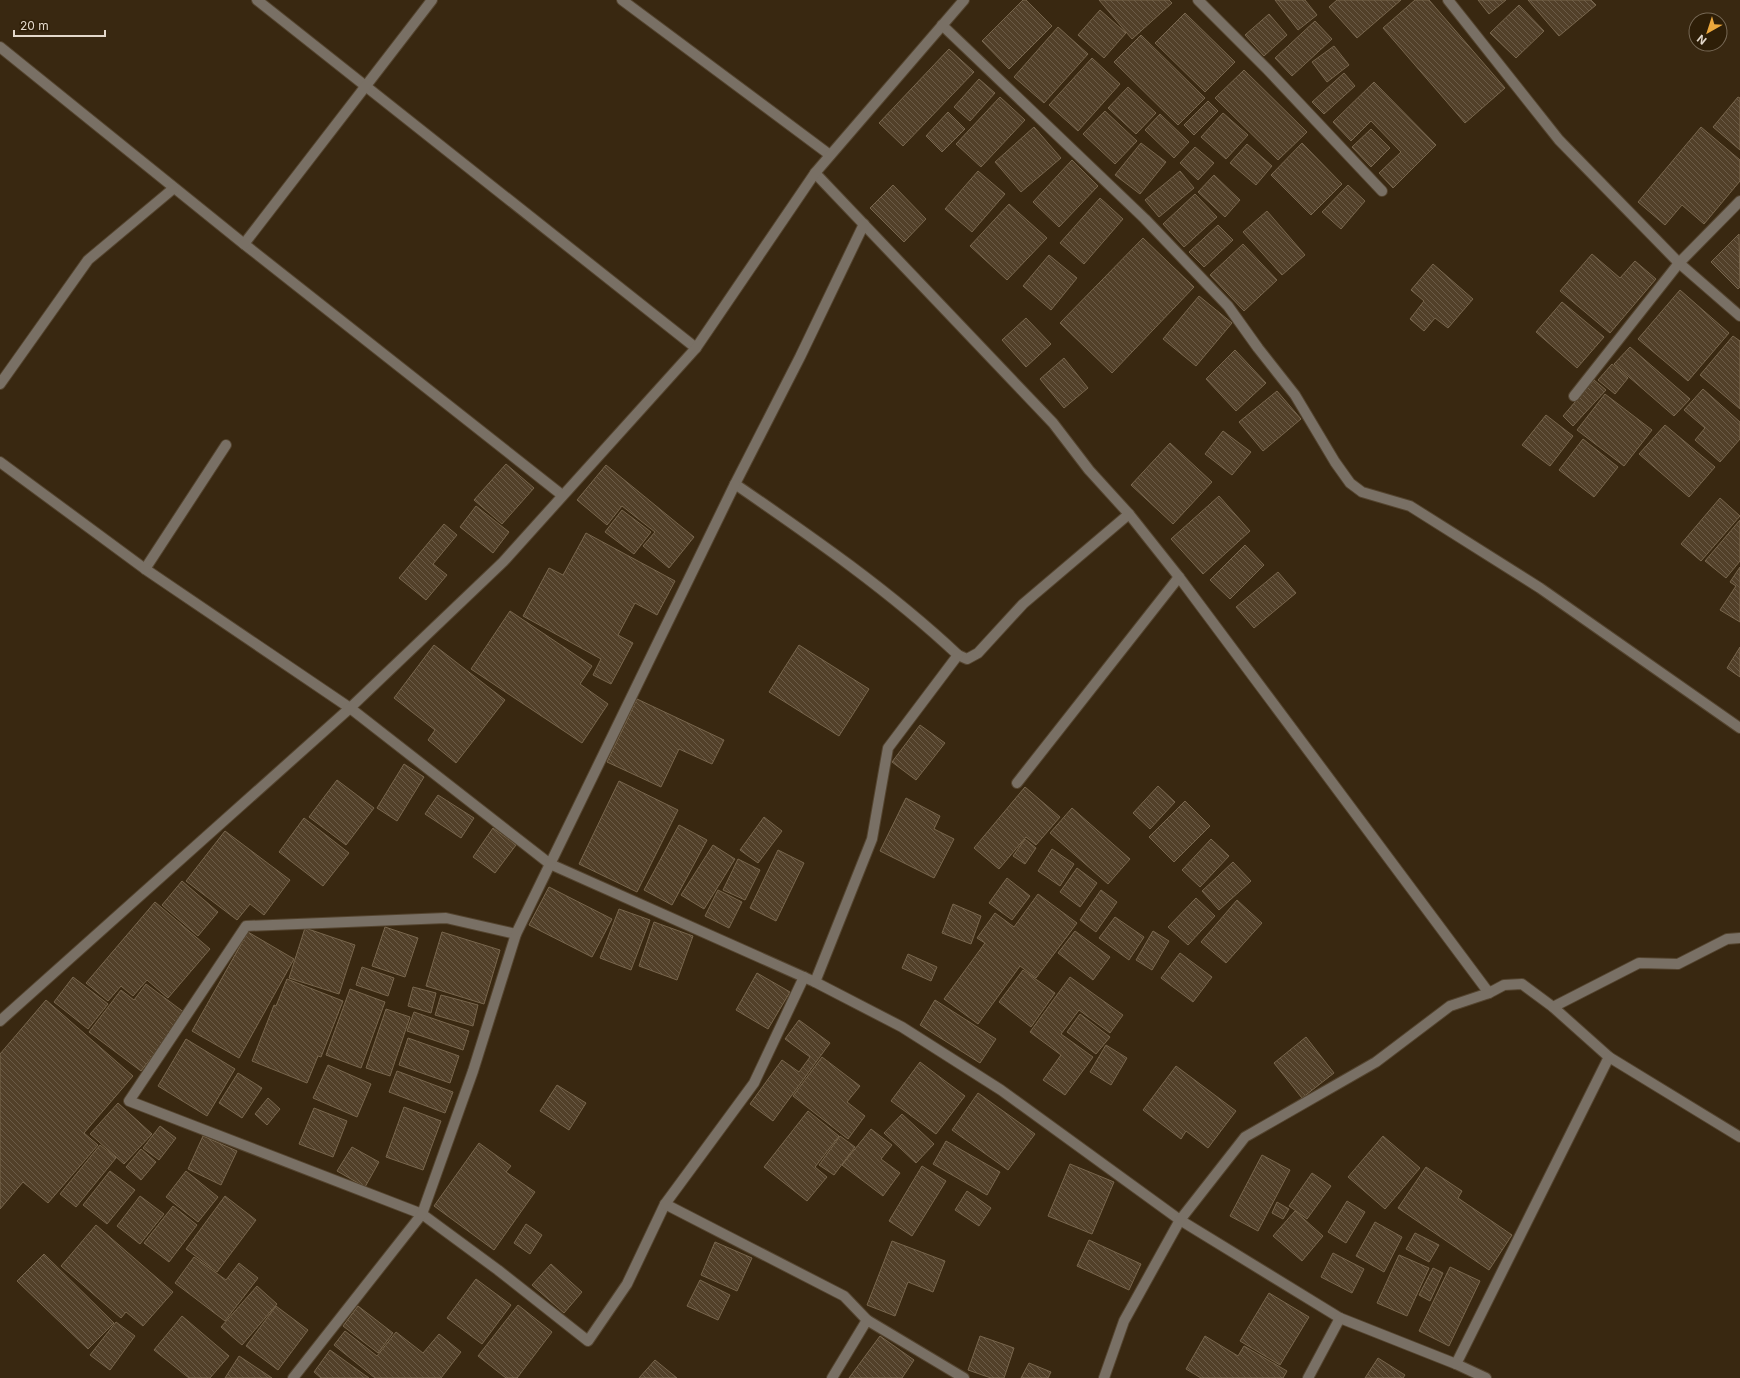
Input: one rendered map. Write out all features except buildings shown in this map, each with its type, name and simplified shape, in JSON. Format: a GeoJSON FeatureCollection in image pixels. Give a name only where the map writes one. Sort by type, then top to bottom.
{"type":"FeatureCollection","features":[{"type":"Feature","properties":{"kind":"street"},"geometry":{"type":"LineString","coordinates":[[256,0],[364,87],[696,348]]}},
{"type":"Feature","properties":{"kind":"street"},"geometry":{"type":"LineString","coordinates":[[244,244],[432,0]]}},
{"type":"Feature","properties":{"kind":"street"},"geometry":{"type":"LineString","coordinates":[[622,0],[830,155]]}},
{"type":"Feature","properties":{"kind":"street"},"geometry":{"type":"LineString","coordinates":[[0,1021],[350,708],[503,562],[696,348],[815,172],[964,0]]}},
{"type":"Feature","properties":{"kind":"street"},"geometry":{"type":"LineString","coordinates":[[1198,0],[1267,69],[1382,191]]}},
{"type":"Feature","properties":{"kind":"street"},"geometry":{"type":"LineString","coordinates":[[1448,0],[1559,140],[1679,263],[1740,316]]}},
{"type":"Feature","properties":{"kind":"street"},"geometry":{"type":"LineString","coordinates":[[942,25],[1145,219],[1228,306],[1295,396],[1335,462],[1350,483],[1362,492],[1410,506],[1540,588],[1740,728]]}},
{"type":"Feature","properties":{"kind":"street"},"geometry":{"type":"LineString","coordinates":[[0,48],[244,244],[562,495]]}},
{"type":"Feature","properties":{"kind":"street"},"geometry":{"type":"LineString","coordinates":[[815,172],[1053,423],[1089,470],[1129,514],[1179,577],[1489,992]]}},
{"type":"Feature","properties":{"kind":"street"},"geometry":{"type":"LineString","coordinates":[[0,384],[88,260],[174,188]]}},
{"type":"Feature","properties":{"kind":"street"},"geometry":{"type":"LineString","coordinates":[[1574,396],[1679,263],[1740,201]]}},
{"type":"Feature","properties":{"kind":"street"},"geometry":{"type":"LineString","coordinates":[[293,1378],[422,1214],[473,1071],[516,934],[735,484],[800,357],[864,224]]}},
{"type":"Feature","properties":{"kind":"street"},"geometry":{"type":"LineString","coordinates":[[145,569],[226,445]]}},
{"type":"Feature","properties":{"kind":"street"},"geometry":{"type":"LineString","coordinates":[[0,462],[145,569],[350,708],[550,864],[815,982],[902,1027],[1001,1090],[1180,1220],[1340,1318],[1456,1364],[1486,1378]]}},
{"type":"Feature","properties":{"kind":"street"},"geometry":{"type":"LineString","coordinates":[[735,484],[811,536],[930,628],[958,655],[967,659],[978,653],[1024,604],[1129,514]]}},
{"type":"Feature","properties":{"kind":"street"},"geometry":{"type":"LineString","coordinates":[[1017,783],[1179,577]]}},
{"type":"Feature","properties":{"kind":"street"},"geometry":{"type":"LineString","coordinates":[[815,982],[872,839],[888,748],[958,655]]}},
{"type":"Feature","properties":{"kind":"street"},"geometry":{"type":"LineString","coordinates":[[516,934],[446,918],[246,926],[129,1101],[422,1214],[498,1270],[588,1341],[626,1284],[665,1204],[754,1083],[804,977]]}},
{"type":"Feature","properties":{"kind":"street"},"geometry":{"type":"LineString","coordinates":[[1553,1007],[1639,963],[1678,964],[1727,940],[1740,938]]}},
{"type":"Feature","properties":{"kind":"street"},"geometry":{"type":"LineString","coordinates":[[1104,1378],[1124,1321],[1180,1220],[1245,1137],[1376,1062],[1450,1006],[1504,985],[1522,984],[1553,1007],[1609,1057],[1740,1137]]}},
{"type":"Feature","properties":{"kind":"street"},"geometry":{"type":"LineString","coordinates":[[1456,1364],[1609,1057]]}},
{"type":"Feature","properties":{"kind":"street"},"geometry":{"type":"LineString","coordinates":[[665,1204],[844,1296],[867,1320],[964,1378]]}},
{"type":"Feature","properties":{"kind":"street"},"geometry":{"type":"LineString","coordinates":[[1308,1378],[1340,1318]]}},
{"type":"Feature","properties":{"kind":"street"},"geometry":{"type":"LineString","coordinates":[[832,1378],[867,1320]]}}]}
